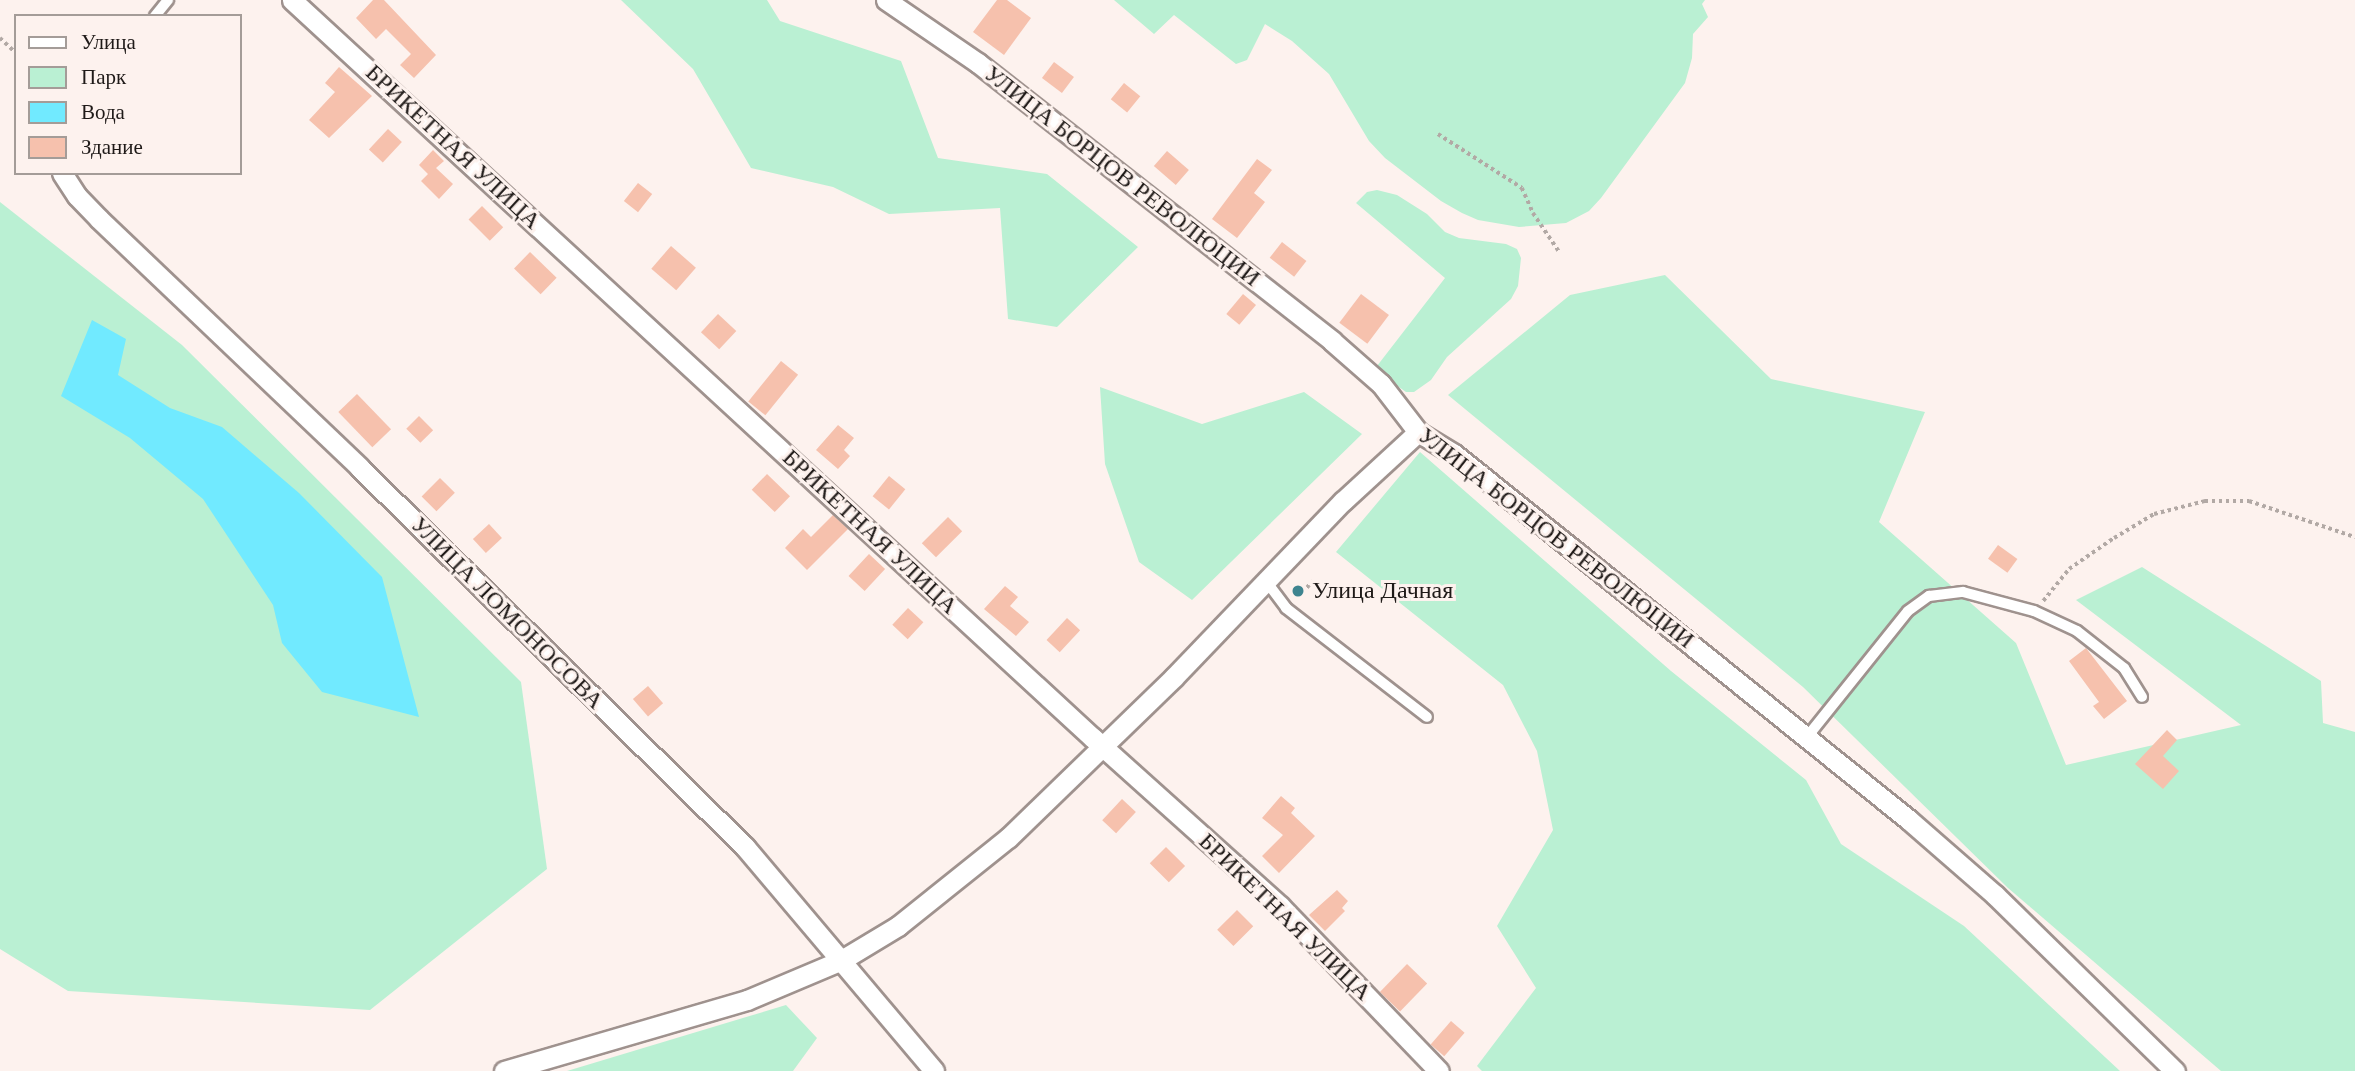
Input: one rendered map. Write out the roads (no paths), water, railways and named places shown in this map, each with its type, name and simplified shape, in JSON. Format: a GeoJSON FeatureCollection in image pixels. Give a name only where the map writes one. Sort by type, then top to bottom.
{"type":"FeatureCollection","features":[{"type":"Feature","properties":{"kind":"street","name":"БРИКЕТНАЯ УЛИЦА"},"geometry":{"type":"LineString","coordinates":[[292,0],[1280,906],[1439,1071]]}},
{"type":"Feature","properties":{"kind":"street","name":"УЛИЦА БОРЦОВ РЕВОЛЮЦИИ"},"geometry":{"type":"LineString","coordinates":[[886,0],[978,63],[1332,341],[1381,384],[1418,432],[1454,454],[1807,737],[1995,895],[2175,1071]]}},
{"type":"Feature","properties":{"kind":"street","name":"УЛИЦА ЛОМОНОСОВА"},"geometry":{"type":"LineString","coordinates":[[63,175],[77,196],[99,219],[359,467],[745,847],[934,1071]]}},
{"type":"Feature","properties":{"kind":"street"},"geometry":{"type":"LineString","coordinates":[[504,1071],[747,1000],[840,961],[898,926],[1008,838],[1103,746],[1400,446],[1418,432]]}},
{"type":"Feature","properties":{"kind":"lane"},"geometry":{"type":"LineString","coordinates":[[1266,582],[1286,608],[1427,717]]}},
{"type":"Feature","properties":{"kind":"lane"},"geometry":{"type":"LineString","coordinates":[[1807,737],[1908,611],[1928,596],[1963,592],[2034,611],[2077,631],[2124,668],[2142,697]]}},
{"type":"Feature","properties":{"kind":"water"},"geometry":{"type":"Polygon","coordinates":[[[92,320],[126,339],[118,375],[170,408],[222,427],[299,493],[382,577],[419,717],[322,692],[282,643],[273,605],[203,499],[130,438],[61,396],[92,320]]]}},
{"type":"Feature","properties":{"kind":"place","name":"Улица Дачная"},"geometry":{"type":"Point","coordinates":[1298,591]}}]}
